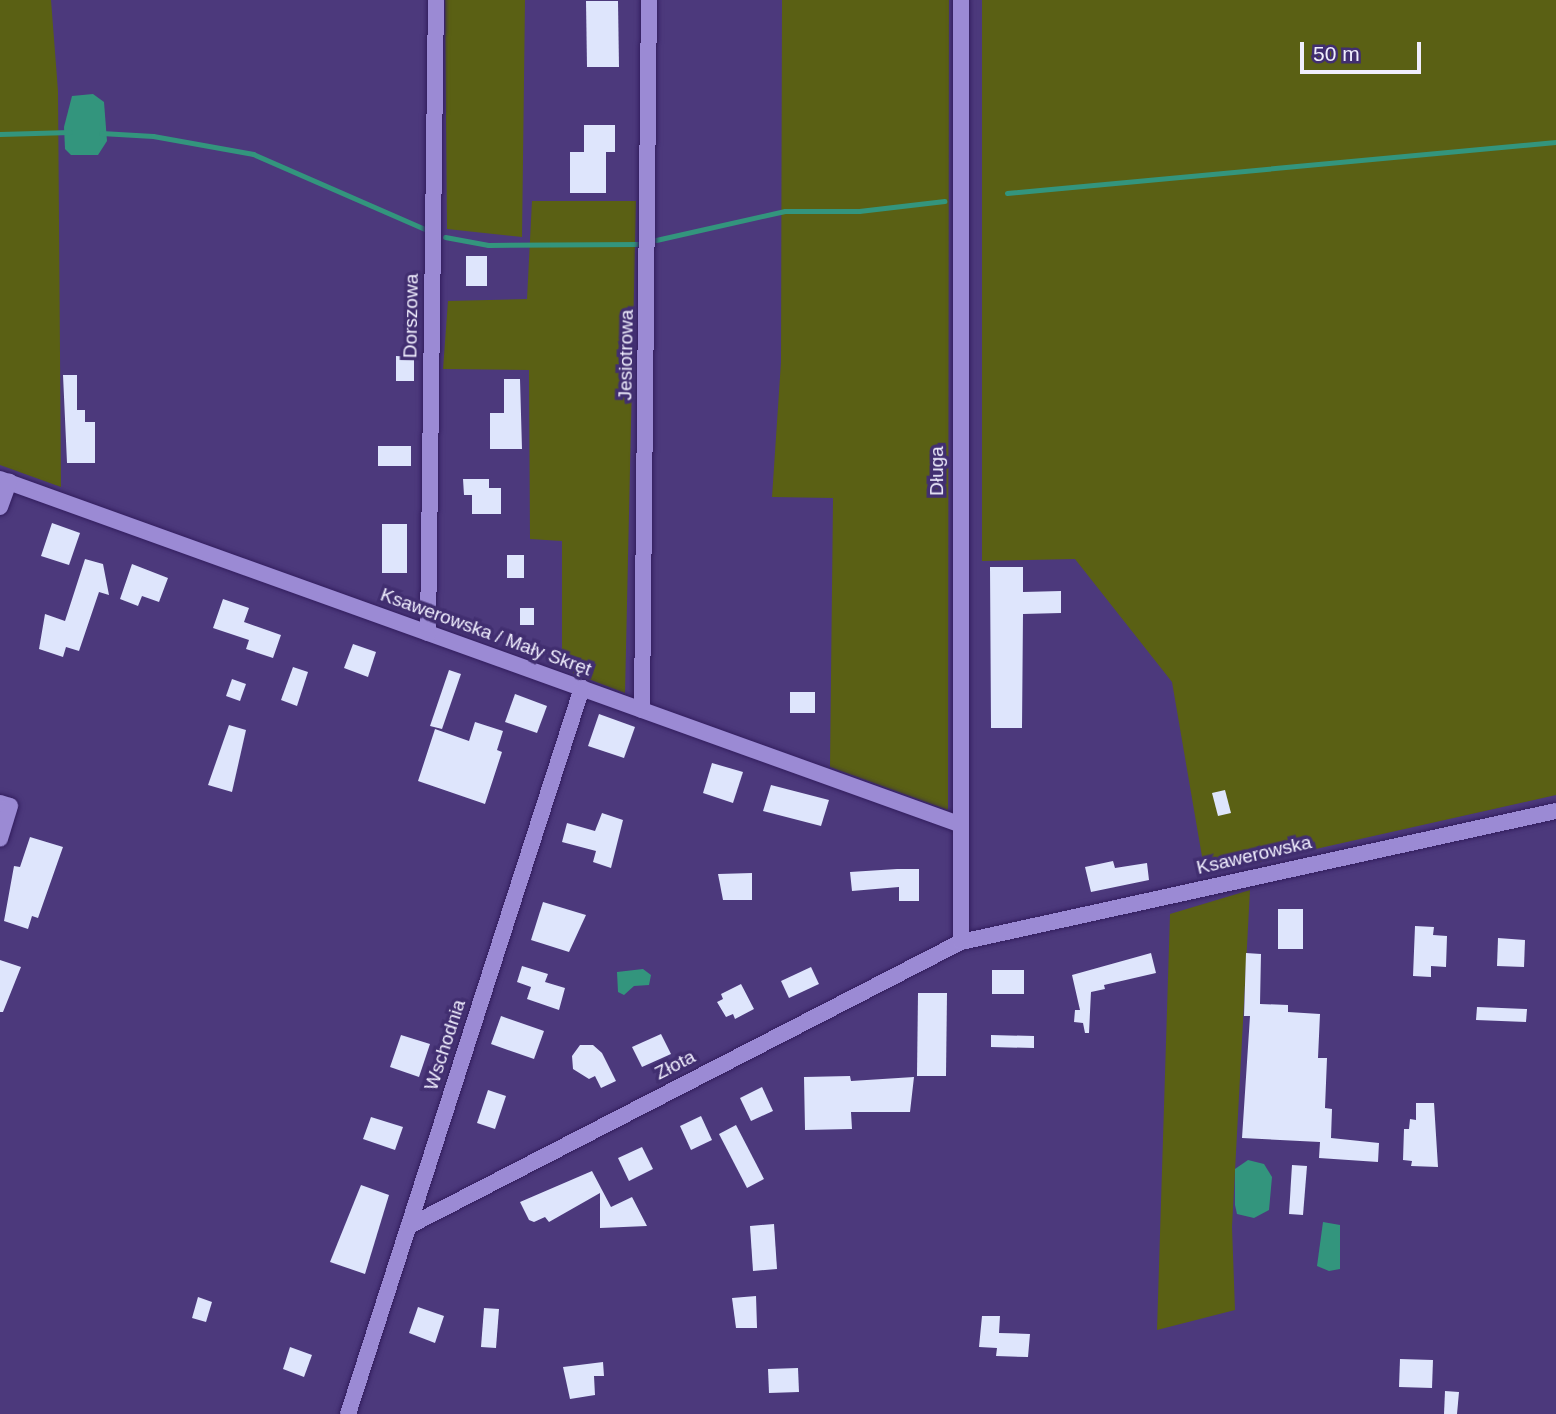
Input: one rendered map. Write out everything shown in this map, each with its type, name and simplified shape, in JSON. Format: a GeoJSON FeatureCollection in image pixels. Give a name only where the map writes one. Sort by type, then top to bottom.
{"type":"FeatureCollection","features":[{"type":"Feature","properties":{"kind":"street","name":"Dorszowa"},"geometry":{"type":"LineString","coordinates":[[428,633],[436,0]]}},
{"type":"Feature","properties":{"kind":"street","name":"Jesiotrowa"},"geometry":{"type":"LineString","coordinates":[[642,710],[649,0]]}},
{"type":"Feature","properties":{"kind":"street","name":"Długa"},"geometry":{"type":"LineString","coordinates":[[961,0],[961,942]]}},
{"type":"Feature","properties":{"kind":"street","name":"Ksawerowska / Mały Skręt"},"geometry":{"type":"LineString","coordinates":[[4,480],[959,824]]}},
{"type":"Feature","properties":{"kind":"street"},"geometry":{"type":"LineString","coordinates":[[0,508],[4,480]]}},
{"type":"Feature","properties":{"kind":"street","name":"Wschodnia"},"geometry":{"type":"LineString","coordinates":[[348,1414],[582,688]]}},
{"type":"Feature","properties":{"kind":"street"},"geometry":{"type":"LineString","coordinates":[[0,803],[10,806],[0,839]]}},
{"type":"Feature","properties":{"kind":"street","name":"Ksawerowska"},"geometry":{"type":"LineString","coordinates":[[961,942],[1556,811]]}},
{"type":"Feature","properties":{"kind":"street","name":"Złota"},"geometry":{"type":"LineString","coordinates":[[408,1226],[961,942]]}},
{"type":"Feature","properties":{"kind":"shaded area"},"geometry":{"type":"Polygon","coordinates":[[[0,0],[51,0],[58,91],[61,487],[0,465],[0,0]]]}},
{"type":"Feature","properties":{"kind":"shaded area"},"geometry":{"type":"Polygon","coordinates":[[[445,0],[525,0],[522,237],[447,229],[445,0]]]}},
{"type":"Feature","properties":{"kind":"shaded area"},"geometry":{"type":"Polygon","coordinates":[[[782,0],[949,0],[948,810],[830,767],[833,498],[772,497],[781,362],[782,0]]]}},
{"type":"Feature","properties":{"kind":"shaded area"},"geometry":{"type":"Polygon","coordinates":[[[982,0],[1556,0],[1556,795],[1205,874],[1172,682],[1075,559],[982,561],[982,0]]]}},
{"type":"Feature","properties":{"kind":"shaded area"},"geometry":{"type":"Polygon","coordinates":[[[93,94],[104,102],[107,141],[98,155],[71,155],[65,149],[64,127],[72,96],[93,94]]]}},
{"type":"Feature","properties":{"kind":"shaded area"},"geometry":{"type":"Polygon","coordinates":[[[532,201],[636,201],[625,693],[562,669],[562,541],[530,539],[529,370],[443,369],[448,301],[527,299],[532,201]]]}},
{"type":"Feature","properties":{"kind":"shaded area"},"geometry":{"type":"Polygon","coordinates":[[[1250,890],[1232,1227],[1235,1310],[1157,1330],[1170,914],[1250,890]]]}},
{"type":"Feature","properties":{"kind":"shaded area"},"geometry":{"type":"Polygon","coordinates":[[[643,969],[651,975],[649,985],[634,986],[624,995],[618,992],[617,972],[643,969]]]}},
{"type":"Feature","properties":{"kind":"shaded area"},"geometry":{"type":"Polygon","coordinates":[[[1248,1160],[1264,1164],[1272,1177],[1269,1210],[1254,1218],[1237,1214],[1235,1205],[1235,1169],[1248,1160]]]}},
{"type":"Feature","properties":{"kind":"shaded area"},"geometry":{"type":"Polygon","coordinates":[[[1323,1222],[1340,1225],[1340,1269],[1329,1271],[1317,1266],[1323,1222]]]}},
{"type":"Feature","properties":{"kind":"building"},"geometry":{"type":"Polygon","coordinates":[[[586,1],[618,1],[619,67],[587,67],[586,1]]]}},
{"type":"Feature","properties":{"kind":"building"},"geometry":{"type":"Polygon","coordinates":[[[584,125],[615,125],[615,152],[606,152],[606,193],[570,193],[570,152],[584,152],[584,125]]]}},
{"type":"Feature","properties":{"kind":"building"},"geometry":{"type":"Polygon","coordinates":[[[466,256],[487,256],[487,286],[466,286],[466,256]]]}},
{"type":"Feature","properties":{"kind":"building"},"geometry":{"type":"Polygon","coordinates":[[[396,356],[414,357],[414,381],[396,381],[396,356]]]}},
{"type":"Feature","properties":{"kind":"building"},"geometry":{"type":"Polygon","coordinates":[[[63,375],[77,375],[77,410],[85,410],[85,422],[95,422],[95,463],[67,463],[63,375]]]}},
{"type":"Feature","properties":{"kind":"building"},"geometry":{"type":"Polygon","coordinates":[[[504,379],[520,379],[522,449],[490,449],[490,413],[504,413],[504,379]]]}},
{"type":"Feature","properties":{"kind":"building"},"geometry":{"type":"Polygon","coordinates":[[[378,446],[411,446],[411,466],[378,466],[378,446]]]}},
{"type":"Feature","properties":{"kind":"building"},"geometry":{"type":"Polygon","coordinates":[[[463,479],[489,479],[489,488],[501,488],[501,514],[472,514],[472,495],[464,495],[463,479]]]}},
{"type":"Feature","properties":{"kind":"building"},"geometry":{"type":"Polygon","coordinates":[[[52,523],[80,533],[69,565],[41,556],[52,523]]]}},
{"type":"Feature","properties":{"kind":"building"},"geometry":{"type":"Polygon","coordinates":[[[382,524],[407,524],[407,573],[382,573],[382,524]]]}},
{"type":"Feature","properties":{"kind":"building"},"geometry":{"type":"Polygon","coordinates":[[[507,555],[524,555],[524,578],[507,578],[507,555]]]}},
{"type":"Feature","properties":{"kind":"building"},"geometry":{"type":"Polygon","coordinates":[[[85,559],[103,564],[109,595],[99,592],[79,651],[66,647],[63,657],[39,649],[45,614],[65,621],[85,559]]]}},
{"type":"Feature","properties":{"kind":"building"},"geometry":{"type":"Polygon","coordinates":[[[132,564],[168,578],[159,602],[142,596],[138,606],[120,599],[132,564]]]}},
{"type":"Feature","properties":{"kind":"building"},"geometry":{"type":"Polygon","coordinates":[[[990,567],[1023,567],[1023,592],[1061,591],[1061,613],[1023,614],[1022,728],[991,728],[990,567]]]}},
{"type":"Feature","properties":{"kind":"building"},"geometry":{"type":"Polygon","coordinates":[[[223,599],[249,608],[244,622],[281,635],[273,658],[246,649],[249,640],[213,628],[223,599]]]}},
{"type":"Feature","properties":{"kind":"building"},"geometry":{"type":"Polygon","coordinates":[[[520,608],[534,608],[534,625],[520,625],[520,608]]]}},
{"type":"Feature","properties":{"kind":"building"},"geometry":{"type":"Polygon","coordinates":[[[353,644],[376,652],[368,677],[344,668],[353,644]]]}},
{"type":"Feature","properties":{"kind":"building"},"geometry":{"type":"Polygon","coordinates":[[[293,667],[308,672],[297,706],[281,700],[293,667]]]}},
{"type":"Feature","properties":{"kind":"building"},"geometry":{"type":"Polygon","coordinates":[[[449,670],[461,674],[442,729],[430,726],[449,670]]]}},
{"type":"Feature","properties":{"kind":"building"},"geometry":{"type":"Polygon","coordinates":[[[232,679],[246,684],[240,701],[226,696],[232,679]]]}},
{"type":"Feature","properties":{"kind":"building"},"geometry":{"type":"Polygon","coordinates":[[[790,692],[815,692],[815,713],[790,713],[790,692]]]}},
{"type":"Feature","properties":{"kind":"building"},"geometry":{"type":"Polygon","coordinates":[[[515,694],[547,706],[537,733],[505,722],[515,694]]]}},
{"type":"Feature","properties":{"kind":"building"},"geometry":{"type":"Polygon","coordinates":[[[599,714],[635,727],[624,758],[588,746],[599,714]]]}},
{"type":"Feature","properties":{"kind":"building"},"geometry":{"type":"Polygon","coordinates":[[[475,722],[503,731],[497,750],[502,752],[485,804],[418,781],[435,729],[469,741],[475,722]]]}},
{"type":"Feature","properties":{"kind":"building"},"geometry":{"type":"Polygon","coordinates":[[[229,725],[246,730],[232,792],[208,785],[229,725]]]}},
{"type":"Feature","properties":{"kind":"building"},"geometry":{"type":"Polygon","coordinates":[[[712,763],[743,772],[733,803],[703,793],[712,763]]]}},
{"type":"Feature","properties":{"kind":"building"},"geometry":{"type":"Polygon","coordinates":[[[771,785],[829,800],[821,826],[763,811],[771,785]]]}},
{"type":"Feature","properties":{"kind":"building"},"geometry":{"type":"Polygon","coordinates":[[[1225,790],[1231,813],[1218,816],[1212,793],[1225,790]]]}},
{"type":"Feature","properties":{"kind":"building"},"geometry":{"type":"Polygon","coordinates":[[[602,813],[623,820],[611,868],[593,862],[596,851],[562,842],[567,823],[595,831],[602,813]]]}},
{"type":"Feature","properties":{"kind":"building"},"geometry":{"type":"Polygon","coordinates":[[[30,837],[63,847],[38,918],[32,916],[28,929],[4,921],[14,866],[20,867],[30,837]]]}},
{"type":"Feature","properties":{"kind":"building"},"geometry":{"type":"Polygon","coordinates":[[[1113,861],[1115,868],[1147,863],[1149,880],[1091,892],[1085,867],[1113,861]]]}},
{"type":"Feature","properties":{"kind":"building"},"geometry":{"type":"Polygon","coordinates":[[[919,869],[919,901],[899,901],[899,887],[852,891],[850,872],[919,869]]]}},
{"type":"Feature","properties":{"kind":"building"},"geometry":{"type":"Polygon","coordinates":[[[752,873],[752,900],[723,900],[718,874],[752,873]]]}},
{"type":"Feature","properties":{"kind":"building"},"geometry":{"type":"Polygon","coordinates":[[[543,902],[586,915],[569,952],[531,940],[543,902]]]}},
{"type":"Feature","properties":{"kind":"building"},"geometry":{"type":"Polygon","coordinates":[[[1278,909],[1303,909],[1303,949],[1278,949],[1278,909]]]}},
{"type":"Feature","properties":{"kind":"building"},"geometry":{"type":"Polygon","coordinates":[[[1415,926],[1434,927],[1433,935],[1447,936],[1446,967],[1431,966],[1431,977],[1413,976],[1415,926]]]}},
{"type":"Feature","properties":{"kind":"building"},"geometry":{"type":"Polygon","coordinates":[[[1498,938],[1525,940],[1524,967],[1497,966],[1498,938]]]}},
{"type":"Feature","properties":{"kind":"building"},"geometry":{"type":"Polygon","coordinates":[[[1151,953],[1156,973],[1104,985],[1105,989],[1091,992],[1089,1033],[1085,1033],[1083,1023],[1074,1022],[1075,1010],[1080,1010],[1072,975],[1151,953]]]}},
{"type":"Feature","properties":{"kind":"building"},"geometry":{"type":"Polygon","coordinates":[[[1246,953],[1261,954],[1260,1004],[1288,1005],[1288,1012],[1320,1014],[1318,1058],[1327,1058],[1325,1108],[1332,1109],[1331,1138],[1379,1143],[1378,1162],[1319,1158],[1320,1142],[1242,1138],[1250,1016],[1244,1016],[1246,953]]]}},
{"type":"Feature","properties":{"kind":"building"},"geometry":{"type":"Polygon","coordinates":[[[0,960],[21,967],[3,1012],[0,1012],[0,960]]]}},
{"type":"Feature","properties":{"kind":"building"},"geometry":{"type":"Polygon","coordinates":[[[522,966],[548,974],[545,982],[565,988],[559,1010],[527,999],[531,987],[517,982],[522,966]]]}},
{"type":"Feature","properties":{"kind":"building"},"geometry":{"type":"Polygon","coordinates":[[[811,967],[819,984],[789,998],[781,981],[811,967]]]}},
{"type":"Feature","properties":{"kind":"building"},"geometry":{"type":"Polygon","coordinates":[[[992,970],[1024,970],[1024,994],[992,994],[992,970]]]}},
{"type":"Feature","properties":{"kind":"building"},"geometry":{"type":"Polygon","coordinates":[[[741,984],[754,1009],[735,1019],[733,1014],[726,1017],[717,1002],[723,999],[721,994],[741,984]]]}},
{"type":"Feature","properties":{"kind":"building"},"geometry":{"type":"Polygon","coordinates":[[[918,993],[947,993],[946,1076],[917,1076],[918,993]]]}},
{"type":"Feature","properties":{"kind":"building"},"geometry":{"type":"Polygon","coordinates":[[[1477,1007],[1527,1009],[1526,1022],[1476,1020],[1477,1007]]]}},
{"type":"Feature","properties":{"kind":"building"},"geometry":{"type":"Polygon","coordinates":[[[501,1016],[544,1031],[534,1059],[491,1044],[501,1016]]]}},
{"type":"Feature","properties":{"kind":"building"},"geometry":{"type":"Polygon","coordinates":[[[661,1034],[671,1054],[642,1067],[632,1047],[661,1034]]]}},
{"type":"Feature","properties":{"kind":"building"},"geometry":{"type":"Polygon","coordinates":[[[401,1035],[430,1044],[419,1077],[390,1067],[401,1035]]]}},
{"type":"Feature","properties":{"kind":"building"},"geometry":{"type":"Polygon","coordinates":[[[991,1035],[1034,1036],[1034,1048],[991,1047],[991,1035]]]}},
{"type":"Feature","properties":{"kind":"building"},"geometry":{"type":"Polygon","coordinates":[[[580,1045],[593,1045],[602,1053],[616,1081],[601,1088],[595,1076],[589,1079],[573,1069],[572,1056],[580,1045]]]}},
{"type":"Feature","properties":{"kind":"building"},"geometry":{"type":"Polygon","coordinates":[[[850,1076],[851,1081],[914,1077],[910,1112],[851,1112],[852,1129],[805,1130],[804,1077],[850,1076]]]}},
{"type":"Feature","properties":{"kind":"building"},"geometry":{"type":"Polygon","coordinates":[[[762,1087],[773,1111],[751,1121],[740,1098],[762,1087]]]}},
{"type":"Feature","properties":{"kind":"building"},"geometry":{"type":"Polygon","coordinates":[[[488,1090],[506,1096],[495,1129],[477,1123],[488,1090]]]}},
{"type":"Feature","properties":{"kind":"building"},"geometry":{"type":"Polygon","coordinates":[[[1416,1103],[1434,1103],[1438,1167],[1411,1166],[1412,1161],[1403,1160],[1404,1129],[1409,1129],[1410,1119],[1416,1120],[1416,1103]]]}},
{"type":"Feature","properties":{"kind":"building"},"geometry":{"type":"Polygon","coordinates":[[[701,1116],[712,1140],[691,1150],[680,1126],[701,1116]]]}},
{"type":"Feature","properties":{"kind":"building"},"geometry":{"type":"Polygon","coordinates":[[[371,1117],[403,1127],[395,1150],[363,1139],[371,1117]]]}},
{"type":"Feature","properties":{"kind":"building"},"geometry":{"type":"Polygon","coordinates":[[[736,1125],[764,1179],[747,1188],[719,1134],[736,1125]]]}},
{"type":"Feature","properties":{"kind":"building"},"geometry":{"type":"Polygon","coordinates":[[[642,1147],[653,1169],[629,1181],[618,1158],[642,1147]]]}},
{"type":"Feature","properties":{"kind":"building"},"geometry":{"type":"Polygon","coordinates":[[[1292,1165],[1307,1166],[1303,1215],[1289,1214],[1292,1165]]]}},
{"type":"Feature","properties":{"kind":"building"},"geometry":{"type":"Polygon","coordinates":[[[592,1171],[611,1207],[632,1197],[647,1226],[600,1228],[600,1193],[549,1222],[545,1217],[534,1222],[529,1220],[520,1202],[592,1171]]]}},
{"type":"Feature","properties":{"kind":"building"},"geometry":{"type":"Polygon","coordinates":[[[361,1185],[389,1195],[365,1274],[330,1262],[361,1185]]]}},
{"type":"Feature","properties":{"kind":"building"},"geometry":{"type":"Polygon","coordinates":[[[774,1224],[777,1269],[753,1271],[750,1226],[774,1224]]]}},
{"type":"Feature","properties":{"kind":"building"},"geometry":{"type":"Polygon","coordinates":[[[756,1296],[757,1328],[736,1328],[732,1298],[756,1296]]]}},
{"type":"Feature","properties":{"kind":"building"},"geometry":{"type":"Polygon","coordinates":[[[198,1297],[212,1302],[206,1322],[192,1318],[198,1297]]]}},
{"type":"Feature","properties":{"kind":"building"},"geometry":{"type":"Polygon","coordinates":[[[418,1307],[444,1316],[435,1343],[409,1333],[418,1307]]]}},
{"type":"Feature","properties":{"kind":"building"},"geometry":{"type":"Polygon","coordinates":[[[484,1308],[499,1309],[496,1348],[481,1347],[484,1308]]]}},
{"type":"Feature","properties":{"kind":"building"},"geometry":{"type":"Polygon","coordinates":[[[982,1316],[1000,1316],[999,1333],[1030,1334],[1028,1357],[996,1356],[997,1348],[979,1347],[982,1316]]]}},
{"type":"Feature","properties":{"kind":"building"},"geometry":{"type":"Polygon","coordinates":[[[290,1347],[312,1355],[304,1377],[283,1369],[290,1347]]]}},
{"type":"Feature","properties":{"kind":"building"},"geometry":{"type":"Polygon","coordinates":[[[1400,1359],[1433,1360],[1432,1388],[1399,1387],[1400,1359]]]}},
{"type":"Feature","properties":{"kind":"building"},"geometry":{"type":"Polygon","coordinates":[[[603,1362],[604,1376],[594,1376],[595,1395],[570,1399],[563,1367],[603,1362]]]}},
{"type":"Feature","properties":{"kind":"building"},"geometry":{"type":"Polygon","coordinates":[[[798,1368],[799,1392],[769,1393],[768,1369],[798,1368]]]}},
{"type":"Feature","properties":{"kind":"building"},"geometry":{"type":"Polygon","coordinates":[[[1445,1391],[1459,1392],[1457,1414],[1444,1414],[1445,1391]]]}},
{"type":"Feature","properties":{"kind":"waterway"},"geometry":{"type":"LineString","coordinates":[[0,134],[70,132]]}},
{"type":"Feature","properties":{"kind":"waterway"},"geometry":{"type":"LineString","coordinates":[[101,133],[153,136],[253,154],[425,229]]}},
{"type":"Feature","properties":{"kind":"waterway"},"geometry":{"type":"LineString","coordinates":[[1007,193],[1556,142]]}},
{"type":"Feature","properties":{"kind":"waterway"},"geometry":{"type":"LineString","coordinates":[[656,240],[785,211],[859,211],[944,201]]}},
{"type":"Feature","properties":{"kind":"waterway"},"geometry":{"type":"LineString","coordinates":[[445,237],[488,245],[640,244]]}}]}
